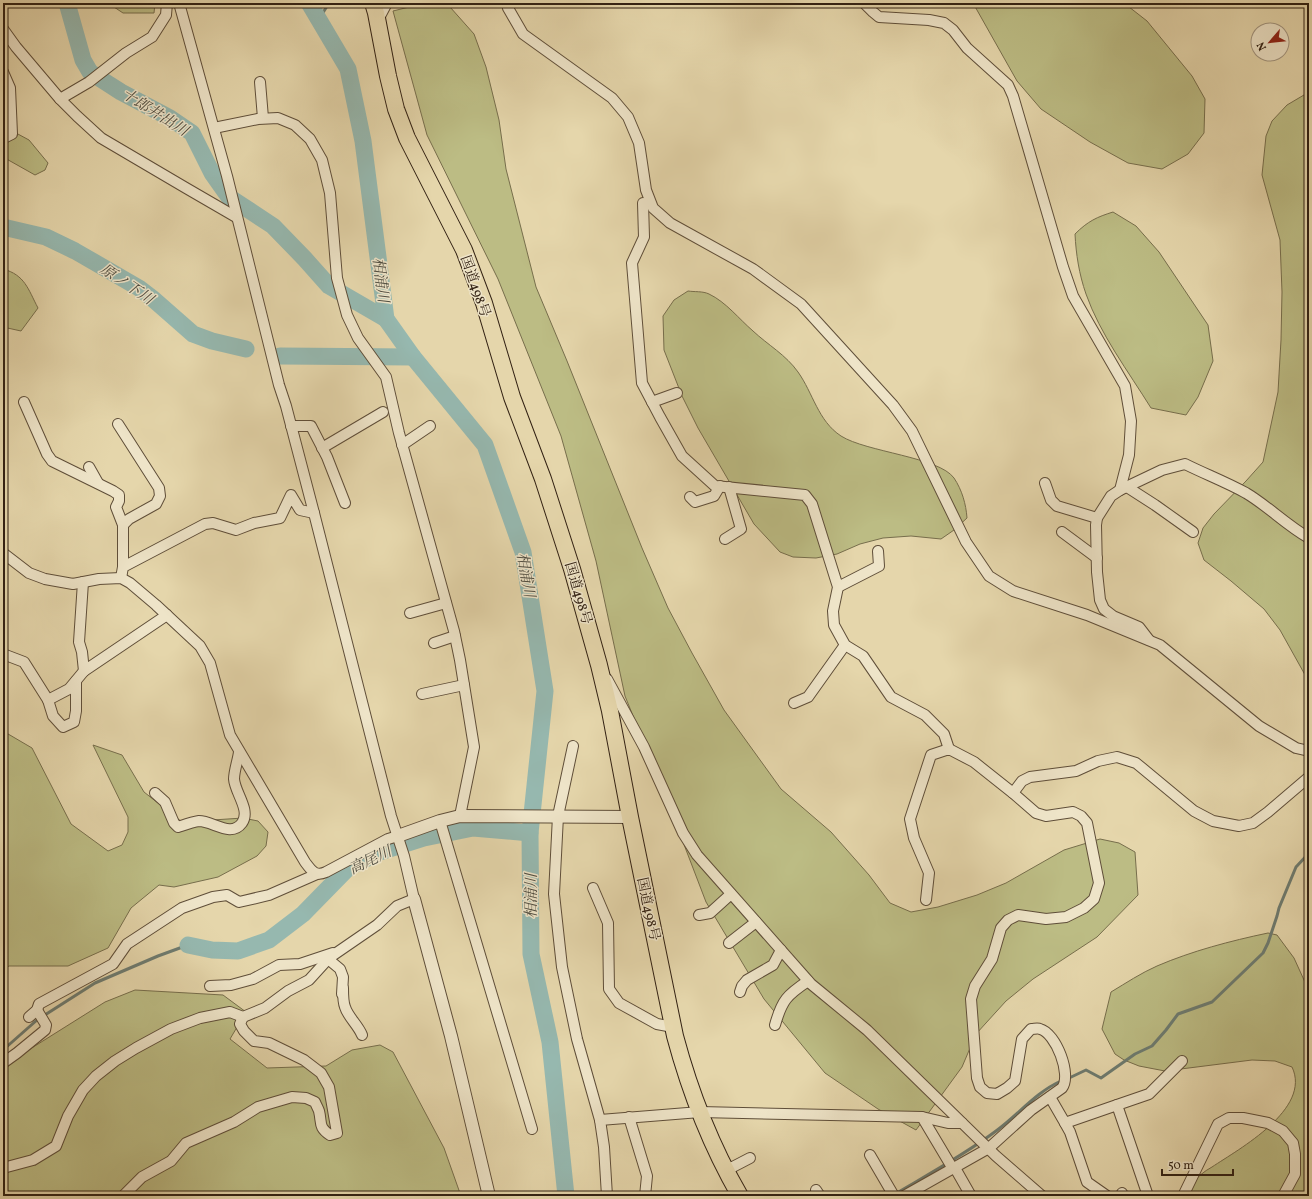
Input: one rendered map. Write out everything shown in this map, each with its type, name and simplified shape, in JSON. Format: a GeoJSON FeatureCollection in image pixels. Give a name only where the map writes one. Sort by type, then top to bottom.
{"type":"FeatureCollection","features":[{"type":"Feature","properties":{"kind":"highway","name":"国道498号"},"geometry":{"type":"LineString","coordinates":[[373,3],[378,20],[396,109],[407,138],[464,250],[479,290],[512,397],[556,518],[599,665],[610,711],[673,1027],[684,1070],[709,1137],[725,1171],[740,1196]]}},
{"type":"Feature","properties":{"kind":"street"},"geometry":{"type":"LineString","coordinates":[[60,99],[89,82],[126,53],[152,37],[166,15],[167,3]]}},
{"type":"Feature","properties":{"kind":"street"},"geometry":{"type":"LineString","coordinates":[[179,3],[227,176],[279,385],[292,426],[387,801],[404,856],[451,1036],[489,1196]]}},
{"type":"Feature","properties":{"kind":"street"},"geometry":{"type":"LineString","coordinates":[[378,20],[387,3]]}},
{"type":"Feature","properties":{"kind":"street"},"geometry":{"type":"LineString","coordinates":[[507,3],[508,8],[523,34],[612,98],[628,117],[639,143],[646,190],[653,208],[670,223],[752,269],[801,304],[893,405],[912,431],[966,542],[989,576],[1013,591],[1087,614],[1160,645],[1259,726],[1296,748],[1309,751]]}},
{"type":"Feature","properties":{"kind":"street"},"geometry":{"type":"LineString","coordinates":[[864,3],[879,17],[929,20],[944,23],[953,30],[967,48],[1008,85],[1013,96],[1063,267],[1073,296],[1125,386],[1131,421],[1123,488]]}},
{"type":"Feature","properties":{"kind":"street"},"geometry":{"type":"LineString","coordinates":[[3,29],[16,47],[60,99],[101,138],[236,217]]}},
{"type":"Feature","properties":{"kind":"street"},"geometry":{"type":"LineString","coordinates":[[3,72],[10,88],[12,134],[6,137],[3,135]]}},
{"type":"Feature","properties":{"kind":"street"},"geometry":{"type":"LineString","coordinates":[[260,82],[263,118]]}},
{"type":"Feature","properties":{"kind":"street"},"geometry":{"type":"LineString","coordinates":[[214,128],[263,118],[278,118],[295,125],[310,139],[322,160],[330,193],[337,278],[347,315],[358,338],[386,377],[402,445],[455,636],[474,747],[460,816]]}},
{"type":"Feature","properties":{"kind":"street"},"geometry":{"type":"LineString","coordinates":[[643,203],[644,237],[632,263],[642,383],[682,456],[715,486],[805,495],[812,504],[838,587],[833,611],[834,625],[845,645],[863,656],[891,697],[925,715],[944,734],[949,749],[974,762],[1036,813],[1046,816],[1073,812],[1081,816],[1087,823],[1099,883],[1094,899],[1084,908],[1066,917],[1046,919],[1018,915],[1008,920],[1001,928],[992,959],[975,986],[971,999],[977,1078],[980,1087],[987,1093],[997,1094],[1007,1088],[1015,1080],[1022,1038],[1031,1029],[1041,1029],[1050,1036],[1061,1055],[1065,1073],[1064,1085],[1031,1110],[988,1147],[951,1165],[904,1196]]}},
{"type":"Feature","properties":{"kind":"street"},"geometry":{"type":"LineString","coordinates":[[652,402],[677,394]]}},
{"type":"Feature","properties":{"kind":"street"},"geometry":{"type":"LineString","coordinates":[[24,402],[47,454],[52,461],[119,495],[119,501],[116,507],[123,525],[123,567],[121,578]]}},
{"type":"Feature","properties":{"kind":"street"},"geometry":{"type":"LineString","coordinates":[[322,448],[383,412]]}},
{"type":"Feature","properties":{"kind":"street"},"geometry":{"type":"LineString","coordinates":[[118,424],[159,488],[160,496],[156,504],[129,519],[123,525]]}},
{"type":"Feature","properties":{"kind":"street"},"geometry":{"type":"LineString","coordinates":[[292,426],[311,426],[327,456],[345,503]]}},
{"type":"Feature","properties":{"kind":"street"},"geometry":{"type":"LineString","coordinates":[[402,445],[430,426]]}},
{"type":"Feature","properties":{"kind":"street"},"geometry":{"type":"LineString","coordinates":[[1149,640],[1139,627],[1113,616],[1104,609],[1100,600],[1097,558],[1097,518],[1111,496],[1123,488],[1162,470],[1185,464],[1247,494],[1309,538]]}},
{"type":"Feature","properties":{"kind":"street"},"geometry":{"type":"LineString","coordinates":[[89,467],[98,483]]}},
{"type":"Feature","properties":{"kind":"street"},"geometry":{"type":"LineString","coordinates":[[1045,483],[1051,500],[1057,506],[1097,518]]}},
{"type":"Feature","properties":{"kind":"street"},"geometry":{"type":"LineString","coordinates":[[690,497],[695,502],[714,496],[725,487]]}},
{"type":"Feature","properties":{"kind":"street"},"geometry":{"type":"LineString","coordinates":[[725,487],[741,528],[725,538]]}},
{"type":"Feature","properties":{"kind":"street"},"geometry":{"type":"LineString","coordinates":[[1123,488],[1155,504],[1193,532]]}},
{"type":"Feature","properties":{"kind":"street"},"geometry":{"type":"LineString","coordinates":[[123,567],[205,524],[213,523],[236,530],[254,523],[280,518],[291,494],[300,510],[314,513]]}},
{"type":"Feature","properties":{"kind":"street"},"geometry":{"type":"LineString","coordinates":[[1062,532],[1097,558]]}},
{"type":"Feature","properties":{"kind":"street"},"geometry":{"type":"LineString","coordinates":[[838,587],[879,566],[878,551]]}},
{"type":"Feature","properties":{"kind":"street"},"geometry":{"type":"LineString","coordinates":[[3,553],[29,573],[45,579],[73,584],[99,579],[121,578],[130,583],[200,646],[210,664],[230,735],[239,752],[272,803],[310,870],[317,874]]}},
{"type":"Feature","properties":{"kind":"street"},"geometry":{"type":"LineString","coordinates":[[83,582],[79,642],[82,652],[84,671]]}},
{"type":"Feature","properties":{"kind":"street"},"geometry":{"type":"LineString","coordinates":[[410,613],[446,602]]}},
{"type":"Feature","properties":{"kind":"street"},"geometry":{"type":"LineString","coordinates":[[48,700],[69,689],[84,671],[167,615]]}},
{"type":"Feature","properties":{"kind":"street"},"geometry":{"type":"LineString","coordinates":[[434,643],[455,636]]}},
{"type":"Feature","properties":{"kind":"street"},"geometry":{"type":"LineString","coordinates":[[794,703],[808,697],[845,645]]}},
{"type":"Feature","properties":{"kind":"street"},"geometry":{"type":"LineString","coordinates":[[3,654],[24,662],[48,700],[52,716],[63,727],[74,722],[76,711],[76,681]]}},
{"type":"Feature","properties":{"kind":"street"},"geometry":{"type":"LineString","coordinates":[[599,665],[644,747],[683,833],[697,855],[808,980],[867,1030],[1021,1179],[1042,1196]]}},
{"type":"Feature","properties":{"kind":"street"},"geometry":{"type":"LineString","coordinates":[[422,694],[464,685]]}},
{"type":"Feature","properties":{"kind":"street"},"geometry":{"type":"LineString","coordinates":[[573,746],[555,816],[554,894],[562,967],[577,1039],[600,1120],[604,1147],[607,1196]]}},
{"type":"Feature","properties":{"kind":"street"},"geometry":{"type":"LineString","coordinates":[[926,900],[929,873],[914,838],[910,819],[932,755],[949,749]]}},
{"type":"Feature","properties":{"kind":"street"},"geometry":{"type":"LineString","coordinates":[[155,792],[165,802],[174,823],[178,827],[198,821],[210,823],[226,830],[236,828],[242,822],[245,812],[234,779],[239,752]]}},
{"type":"Feature","properties":{"kind":"street"},"geometry":{"type":"LineString","coordinates":[[1013,793],[1022,781],[1030,777],[1076,771],[1098,761],[1117,757],[1136,763],[1194,811],[1213,821],[1239,826],[1253,823],[1309,777]]}},
{"type":"Feature","properties":{"kind":"street"},"geometry":{"type":"LineString","coordinates":[[3,1062],[17,1053],[45,1030],[45,1023],[38,1011],[39,1004],[113,964],[127,944],[182,908],[220,896],[227,895],[239,902],[269,895],[317,874],[326,872],[388,839],[399,840],[460,816],[630,817]]}},
{"type":"Feature","properties":{"kind":"street"},"geometry":{"type":"LineString","coordinates":[[441,824],[532,1130]]}},
{"type":"Feature","properties":{"kind":"street"},"geometry":{"type":"LineString","coordinates":[[593,888],[608,923],[609,989],[612,995],[619,1003],[657,1024],[673,1027]]}},
{"type":"Feature","properties":{"kind":"street"},"geometry":{"type":"LineString","coordinates":[[699,915],[710,913],[731,894]]}},
{"type":"Feature","properties":{"kind":"street"},"geometry":{"type":"LineString","coordinates":[[3,1168],[33,1160],[56,1146],[68,1116],[83,1090],[96,1076],[115,1061],[171,1029],[200,1018],[230,1012],[243,1016],[265,1008],[288,991],[309,980],[328,959],[377,925],[397,906],[414,899]]}},
{"type":"Feature","properties":{"kind":"street"},"geometry":{"type":"LineString","coordinates":[[729,943],[756,922]]}},
{"type":"Feature","properties":{"kind":"street"},"geometry":{"type":"LineString","coordinates":[[740,992],[742,986],[747,980],[773,965],[781,950]]}},
{"type":"Feature","properties":{"kind":"street"},"geometry":{"type":"LineString","coordinates":[[210,986],[231,985],[253,978],[279,965],[300,964],[339,951]]}},
{"type":"Feature","properties":{"kind":"street"},"geometry":{"type":"LineString","coordinates":[[328,959],[340,968],[343,977],[344,1006],[349,1016],[359,1027],[362,1035]]}},
{"type":"Feature","properties":{"kind":"street"},"geometry":{"type":"LineString","coordinates":[[775,1025],[784,1000],[808,980]]}},
{"type":"Feature","properties":{"kind":"street"},"geometry":{"type":"LineString","coordinates":[[340,1004],[343,988]]}},
{"type":"Feature","properties":{"kind":"street"},"geometry":{"type":"LineString","coordinates":[[28,1018],[38,1011]]}},
{"type":"Feature","properties":{"kind":"street"},"geometry":{"type":"LineString","coordinates":[[123,1196],[142,1177],[171,1161],[186,1143],[234,1122],[258,1107],[292,1097],[306,1098],[315,1102],[320,1112],[320,1122],[325,1132],[330,1135],[337,1133],[329,1087],[321,1073],[304,1060],[276,1046],[269,1043],[254,1041],[244,1031],[240,1024],[243,1016]]}},
{"type":"Feature","properties":{"kind":"street"},"geometry":{"type":"LineString","coordinates":[[1065,1123],[1149,1094],[1182,1061]]}},
{"type":"Feature","properties":{"kind":"street"},"geometry":{"type":"LineString","coordinates":[[1050,1097],[1070,1132],[1087,1182],[1107,1196]]}},
{"type":"Feature","properties":{"kind":"street"},"geometry":{"type":"LineString","coordinates":[[1117,1105],[1148,1196]]}},
{"type":"Feature","properties":{"kind":"street"},"geometry":{"type":"LineString","coordinates":[[600,1120],[700,1112],[922,1117],[948,1124],[962,1123]]}},
{"type":"Feature","properties":{"kind":"street"},"geometry":{"type":"LineString","coordinates":[[629,1117],[648,1176],[644,1196]]}},
{"type":"Feature","properties":{"kind":"street"},"geometry":{"type":"LineString","coordinates":[[922,1117],[971,1196]]}},
{"type":"Feature","properties":{"kind":"street"},"geometry":{"type":"LineString","coordinates":[[1183,1196],[1218,1124],[1229,1118],[1243,1118],[1268,1124],[1283,1131],[1293,1143],[1295,1154],[1295,1174],[1283,1196]]}},
{"type":"Feature","properties":{"kind":"street"},"geometry":{"type":"LineString","coordinates":[[870,1155],[892,1193]]}},
{"type":"Feature","properties":{"kind":"street"},"geometry":{"type":"LineString","coordinates":[[725,1171],[750,1158]]}},
{"type":"Feature","properties":{"kind":"green space"},"geometry":{"type":"Polygon","coordinates":[[[108,3],[155,3],[154,13],[123,13],[108,3]]]}},
{"type":"Feature","properties":{"kind":"green space"},"geometry":{"type":"Polygon","coordinates":[[[973,3],[1124,3],[1147,21],[1192,76],[1205,99],[1204,133],[1188,154],[1162,169],[1128,163],[1090,142],[1041,109],[1017,81],[973,3]]]}},
{"type":"Feature","properties":{"kind":"green space"},"geometry":{"type":"Polygon","coordinates":[[[417,5],[450,7],[474,34],[486,67],[499,120],[506,169],[536,287],[642,548],[668,608],[724,710],[781,789],[831,832],[869,875],[890,903],[911,912],[938,907],[977,895],[1006,883],[1064,850],[1100,839],[1119,843],[1135,852],[1138,895],[1097,937],[1033,979],[1006,1001],[976,1034],[962,1067],[916,1130],[878,1109],[825,1073],[764,999],[706,902],[625,696],[596,561],[561,436],[498,279],[427,135],[393,11],[417,5]]]}},
{"type":"Feature","properties":{"kind":"green space"},"geometry":{"type":"Polygon","coordinates":[[[1309,92],[1309,682],[1280,630],[1264,609],[1204,560],[1198,543],[1203,528],[1214,514],[1263,462],[1278,392],[1282,292],[1280,240],[1262,175],[1266,136],[1272,121],[1287,105],[1309,92]]]}},
{"type":"Feature","properties":{"kind":"green space"},"geometry":{"type":"Polygon","coordinates":[[[3,126],[29,140],[48,163],[45,170],[35,175],[3,157],[3,126]]]}},
{"type":"Feature","properties":{"kind":"green space"},"geometry":{"type":"Polygon","coordinates":[[[1113,212],[1136,226],[1159,252],[1208,325],[1213,361],[1198,397],[1186,415],[1151,408],[1107,338],[1086,294],[1078,264],[1075,234],[1093,220],[1113,212]]]}},
{"type":"Feature","properties":{"kind":"green space"},"geometry":{"type":"Polygon","coordinates":[[[3,269],[21,279],[38,308],[21,331],[3,327],[3,269]]]}},
{"type":"Feature","properties":{"kind":"green space"},"geometry":{"type":"Polygon","coordinates":[[[688,291],[707,293],[721,301],[788,360],[803,380],[821,415],[833,430],[841,436],[852,442],[918,460],[946,471],[954,478],[959,487],[965,502],[967,518],[941,539],[911,536],[883,538],[860,544],[837,554],[816,558],[793,557],[780,552],[754,524],[698,428],[682,396],[664,350],[663,316],[674,300],[688,291]]]}},
{"type":"Feature","properties":{"kind":"green space"},"geometry":{"type":"Polygon","coordinates":[[[3,731],[32,748],[71,824],[108,851],[122,845],[128,832],[128,817],[93,745],[122,755],[144,792],[182,822],[243,818],[258,821],[268,832],[266,846],[257,856],[218,877],[174,887],[159,885],[131,908],[108,948],[68,966],[9,966],[3,969],[3,731]]]}},
{"type":"Feature","properties":{"kind":"green space"},"geometry":{"type":"Polygon","coordinates":[[[1268,933],[1277,935],[1294,958],[1309,991],[1309,1196],[1177,1196],[1203,1173],[1254,1139],[1270,1126],[1283,1112],[1292,1098],[1295,1083],[1292,1067],[1275,1061],[1252,1060],[1165,1071],[1139,1066],[1124,1060],[1115,1054],[1102,1029],[1111,992],[1145,972],[1170,961],[1211,947],[1268,933]]]}},
{"type":"Feature","properties":{"kind":"green space"},"geometry":{"type":"Polygon","coordinates":[[[135,990],[223,995],[246,1012],[230,1039],[267,1068],[326,1066],[352,1050],[380,1045],[393,1052],[444,1148],[461,1196],[3,1196],[3,1066],[105,1002],[135,990]]]}},
{"type":"Feature","properties":{"kind":"waterway","name":"十郎井出川"},"geometry":{"type":"LineString","coordinates":[[67,3],[83,60],[90,72],[121,92],[170,118],[192,133],[212,173],[229,197],[273,226],[329,286],[386,319]]}},
{"type":"Feature","properties":{"kind":"waterway","name":"相浦川"},"geometry":{"type":"LineString","coordinates":[[309,3],[348,69],[363,141],[386,319],[413,357],[485,445],[523,552],[545,691],[530,833],[531,954],[550,1042],[566,1196]]}},
{"type":"Feature","properties":{"kind":"waterway"},"geometry":{"type":"LineString","coordinates":[[319,19],[329,3]]}},
{"type":"Feature","properties":{"kind":"waterway","name":"原ノ下川"},"geometry":{"type":"LineString","coordinates":[[3,227],[46,237],[75,251],[139,288],[193,334],[212,341],[246,349]]}},
{"type":"Feature","properties":{"kind":"waterway","name":"原ノ下川"},"geometry":{"type":"LineString","coordinates":[[280,356],[413,357]]}},
{"type":"Feature","properties":{"kind":"waterway","name":"高尾川"},"geometry":{"type":"LineString","coordinates":[[188,945],[212,950],[238,951],[269,940],[303,914],[348,868],[377,853],[424,838],[473,828],[530,833]]}},
{"type":"Feature","properties":{"kind":"waterway"},"geometry":{"type":"LineString","coordinates":[[1067,1079],[1086,1070],[1101,1078],[1135,1054],[1152,1046],[1178,1014],[1212,1002],[1263,953],[1296,867],[1309,853]]}},
{"type":"Feature","properties":{"kind":"waterway"},"geometry":{"type":"LineString","coordinates":[[3,1050],[37,1020],[95,983],[188,945]]}},
{"type":"Feature","properties":{"kind":"waterway"},"geometry":{"type":"LineString","coordinates":[[895,1194],[984,1140],[1004,1125],[1043,1091],[1061,1081]]}}]}
